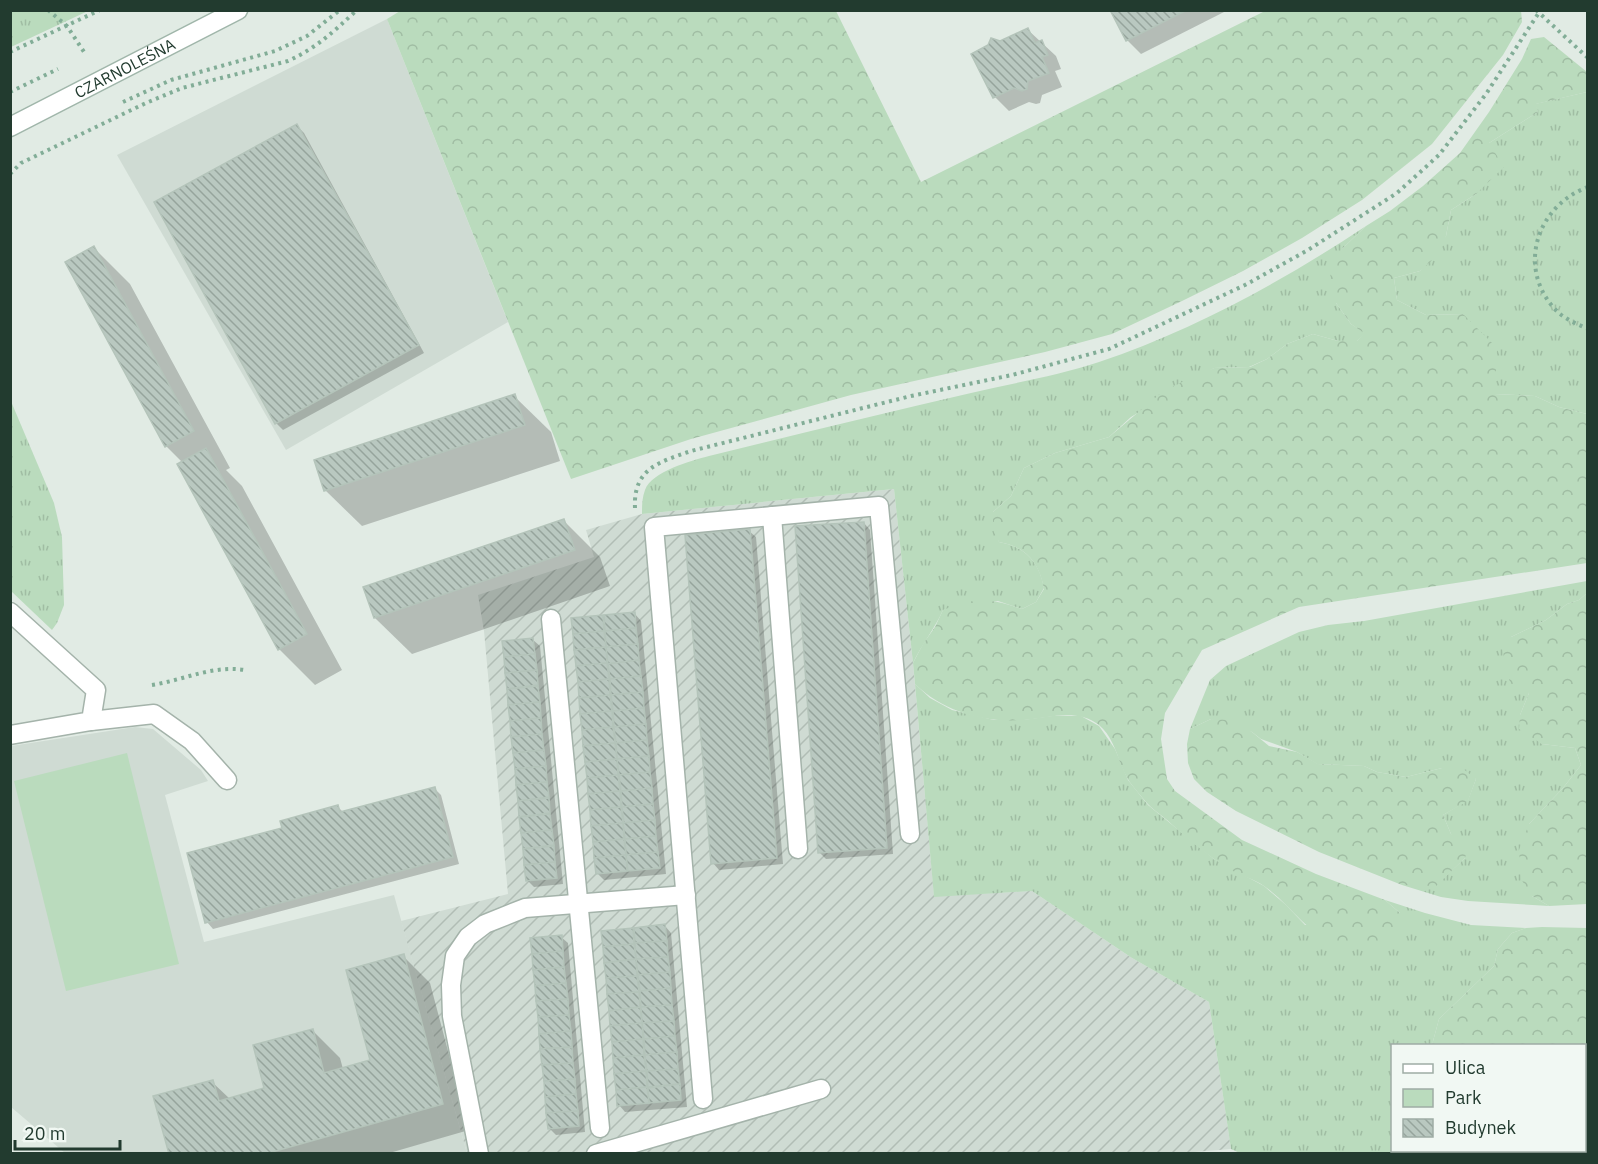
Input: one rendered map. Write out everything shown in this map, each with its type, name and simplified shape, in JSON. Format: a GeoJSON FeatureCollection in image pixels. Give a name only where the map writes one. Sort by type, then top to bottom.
{"type":"FeatureCollection","features":[{"type":"Feature","properties":{"kind":"street","name":"CZARNOLEŚNA"},"geometry":{"type":"LineString","coordinates":[[10,127],[238,10]]}},
{"type":"Feature","properties":{"kind":"street"},"geometry":{"type":"LineString","coordinates":[[703,1099],[654,527],[879,506],[910,834]]}},
{"type":"Feature","properties":{"kind":"street"},"geometry":{"type":"LineString","coordinates":[[772,516],[798,849]]}},
{"type":"Feature","properties":{"kind":"street"},"geometry":{"type":"LineString","coordinates":[[10,612],[96,690],[91,721]]}},
{"type":"Feature","properties":{"kind":"street"},"geometry":{"type":"LineString","coordinates":[[551,619],[600,1128]]}},
{"type":"Feature","properties":{"kind":"street"},"geometry":{"type":"LineString","coordinates":[[10,735],[91,721],[154,714],[192,741],[228,780]]}},
{"type":"Feature","properties":{"kind":"street"},"geometry":{"type":"LineString","coordinates":[[479,1154],[452,1016],[451,985],[455,956],[468,936],[485,924],[525,908],[686,895]]}},
{"type":"Feature","properties":{"kind":"street"},"geometry":{"type":"LineString","coordinates":[[596,1154],[821,1089]]}},
{"type":"Feature","properties":{"kind":"path"},"geometry":{"type":"LineString","coordinates":[[48,10],[67,26],[86,55]]}},
{"type":"Feature","properties":{"kind":"path"},"geometry":{"type":"LineString","coordinates":[[10,52],[100,10]]}},
{"type":"Feature","properties":{"kind":"path"},"geometry":{"type":"LineString","coordinates":[[113,107],[171,80],[275,51],[307,36],[340,10]]}},
{"type":"Feature","properties":{"kind":"path"},"geometry":{"type":"LineString","coordinates":[[10,174],[21,163],[182,88],[288,61],[299,56],[330,36],[357,10]]}},
{"type":"Feature","properties":{"kind":"path"},"geometry":{"type":"LineString","coordinates":[[654,527],[638,520],[634,497],[644,472],[660,463],[691,451],[911,396],[1012,375],[1109,349],[1245,285],[1308,250],[1397,193],[1439,155],[1486,94],[1537,13],[1587,58]]}},
{"type":"Feature","properties":{"kind":"path"},"geometry":{"type":"LineString","coordinates":[[1587,187],[1573,193],[1556,206],[1543,224],[1536,245],[1535,267],[1541,288],[1553,307],[1570,321],[1587,329]]}},
{"type":"Feature","properties":{"kind":"path"},"geometry":{"type":"LineString","coordinates":[[147,686],[215,669],[245,670]]}},
{"type":"Feature","properties":{"kind":"shaded area"},"geometry":{"type":"Polygon","coordinates":[[[387,19],[508,322],[286,450],[117,155],[387,19]]]}},
{"type":"Feature","properties":{"kind":"shaded area"},"geometry":{"type":"Polygon","coordinates":[[[894,489],[913,663],[934,896],[1032,891],[1132,958],[1209,1002],[1231,1149],[1169,1154],[467,1153],[401,921],[508,894],[484,631],[478,595],[594,557],[586,530],[642,514],[894,489]]]}},
{"type":"Feature","properties":{"kind":"shaded area"},"geometry":{"type":"Polygon","coordinates":[[[135,727],[153,729],[201,770],[208,781],[165,795],[204,942],[394,895],[467,1153],[65,1153],[11,1107],[11,746],[135,727]]]}},
{"type":"Feature","properties":{"kind":"green space"},"geometry":{"type":"Polygon","coordinates":[[[11,10],[88,10],[88,11],[11,47],[11,10]]]}},
{"type":"Feature","properties":{"kind":"green space"},"geometry":{"type":"Polygon","coordinates":[[[1521,10],[1522,22],[1503,55],[1432,144],[1362,200],[1302,238],[1182,301],[1112,334],[1045,352],[851,395],[691,439],[571,479],[387,19],[400,11],[836,11],[921,182],[1265,11],[1521,10]]]}},
{"type":"Feature","properties":{"kind":"green space"},"geometry":{"type":"Polygon","coordinates":[[[1544,37],[1587,72],[1587,92],[1536,104],[1538,112],[1489,143],[1504,167],[1476,194],[1451,210],[1440,253],[1420,271],[1394,278],[1397,300],[1426,315],[1463,314],[1497,348],[1495,394],[1535,396],[1559,407],[1587,414],[1587,563],[1299,607],[1202,650],[1165,713],[1161,739],[1167,779],[1175,791],[1242,840],[1316,874],[1385,900],[1400,913],[1407,924],[1405,933],[1389,940],[1364,946],[1348,945],[1316,932],[1264,886],[1214,859],[1151,807],[1129,781],[1113,744],[1099,725],[1072,715],[1024,720],[994,720],[965,714],[939,702],[915,684],[913,663],[943,610],[982,600],[1022,609],[1036,602],[1044,589],[1039,571],[1030,557],[1017,548],[999,542],[993,530],[993,512],[1011,496],[1024,468],[1055,453],[1109,437],[1161,393],[1214,368],[1250,367],[1267,359],[1287,344],[1313,334],[1338,341],[1357,341],[1364,333],[1351,324],[1336,303],[1331,287],[1330,268],[1342,249],[1366,226],[1423,186],[1460,153],[1489,112],[1522,59],[1531,39],[1544,37]]]}},
{"type":"Feature","properties":{"kind":"green space"},"geometry":{"type":"Polygon","coordinates":[[[1587,92],[1587,414],[1559,407],[1535,396],[1495,394],[1463,314],[1426,315],[1397,300],[1394,278],[1420,271],[1446,236],[1451,210],[1476,194],[1489,143],[1538,112],[1535,104],[1587,92]]]}},
{"type":"Feature","properties":{"kind":"green space"},"geometry":{"type":"Polygon","coordinates":[[[1366,226],[1342,249],[1336,303],[1351,324],[1365,333],[1357,341],[1338,341],[1313,334],[1287,344],[1267,359],[1249,367],[1214,368],[1131,417],[1109,437],[1055,453],[1024,468],[1011,496],[993,512],[999,542],[1017,548],[1030,557],[1039,571],[1044,588],[1036,602],[1022,609],[998,601],[943,610],[913,663],[894,489],[642,514],[643,496],[649,483],[655,477],[673,468],[709,456],[1099,362],[1169,335],[1237,303],[1303,266],[1366,226]]]}},
{"type":"Feature","properties":{"kind":"green space"},"geometry":{"type":"Polygon","coordinates":[[[10,399],[54,503],[62,537],[64,605],[52,630],[11,591],[10,399]]]}},
{"type":"Feature","properties":{"kind":"green space"},"geometry":{"type":"Polygon","coordinates":[[[1587,581],[1587,593],[1579,600],[1567,604],[1546,620],[1511,637],[1529,693],[1520,715],[1542,744],[1575,748],[1581,765],[1529,824],[1532,896],[1549,906],[1468,901],[1441,897],[1402,885],[1436,885],[1465,858],[1443,815],[1468,800],[1476,779],[1442,768],[1406,777],[1377,772],[1364,766],[1317,764],[1297,752],[1261,739],[1252,732],[1211,719],[1190,729],[1210,680],[1226,666],[1299,632],[1328,625],[1364,621],[1587,581]]]}},
{"type":"Feature","properties":{"kind":"green space"},"geometry":{"type":"Polygon","coordinates":[[[1587,593],[1587,904],[1549,906],[1532,896],[1521,879],[1519,850],[1529,824],[1581,765],[1575,748],[1542,744],[1519,729],[1520,715],[1529,693],[1510,683],[1502,648],[1511,637],[1546,620],[1567,604],[1579,600],[1587,593]]]}},
{"type":"Feature","properties":{"kind":"green space"},"geometry":{"type":"Polygon","coordinates":[[[915,684],[930,698],[952,710],[994,720],[1081,716],[1099,726],[1115,749],[1128,780],[1148,805],[1214,859],[1264,886],[1305,925],[1400,913],[1385,900],[1471,925],[1526,928],[1512,933],[1498,949],[1494,966],[1439,1019],[1432,1044],[1391,1044],[1391,1152],[1437,1153],[1242,1154],[1231,1149],[1209,1002],[1132,958],[1032,891],[934,897],[915,684]]]}},
{"type":"Feature","properties":{"kind":"green space"},"geometry":{"type":"Polygon","coordinates":[[[1211,719],[1230,720],[1252,732],[1269,746],[1297,752],[1318,764],[1364,766],[1377,772],[1406,777],[1442,768],[1462,768],[1476,779],[1468,801],[1443,815],[1451,834],[1469,844],[1465,858],[1436,886],[1402,885],[1319,852],[1236,811],[1207,792],[1194,779],[1188,763],[1187,744],[1190,729],[1211,719]]]}},
{"type":"Feature","properties":{"kind":"green space"},"geometry":{"type":"Polygon","coordinates":[[[127,753],[179,964],[66,991],[14,781],[127,753]]]}},
{"type":"Feature","properties":{"kind":"green space"},"geometry":{"type":"Polygon","coordinates":[[[1526,928],[1587,928],[1587,1153],[1437,1153],[1586,1152],[1586,1044],[1432,1044],[1439,1019],[1494,966],[1498,949],[1512,933],[1526,928]]]}},
{"type":"Feature","properties":{"kind":"building"},"geometry":{"type":"Polygon","coordinates":[[[1110,10],[1187,10],[1126,41],[1110,10]]]}},
{"type":"Feature","properties":{"kind":"building"},"geometry":{"type":"Polygon","coordinates":[[[1028,28],[1035,43],[1042,40],[1048,55],[1042,57],[1049,73],[1028,81],[1027,89],[1022,91],[1014,88],[993,98],[971,54],[988,45],[991,38],[1000,41],[1028,28]]]}},
{"type":"Feature","properties":{"kind":"building"},"geometry":{"type":"Polygon","coordinates":[[[297,124],[419,345],[275,424],[154,202],[297,124]]]}},
{"type":"Feature","properties":{"kind":"building"},"geometry":{"type":"Polygon","coordinates":[[[94,246],[194,431],[165,447],[65,262],[94,246]]]}},
{"type":"Feature","properties":{"kind":"building"},"geometry":{"type":"Polygon","coordinates":[[[515,394],[525,425],[324,491],[314,460],[515,394]]]}},
{"type":"Feature","properties":{"kind":"building"},"geometry":{"type":"Polygon","coordinates":[[[206,448],[307,634],[278,650],[177,464],[206,448]]]}},
{"type":"Feature","properties":{"kind":"building"},"geometry":{"type":"Polygon","coordinates":[[[564,519],[575,550],[374,618],[363,587],[564,519]]]}},
{"type":"Feature","properties":{"kind":"building"},"geometry":{"type":"Polygon","coordinates":[[[864,522],[887,848],[818,853],[795,526],[864,522]]]}},
{"type":"Feature","properties":{"kind":"building"},"geometry":{"type":"Polygon","coordinates":[[[750,529],[777,858],[711,864],[685,535],[750,529]]]}},
{"type":"Feature","properties":{"kind":"building"},"geometry":{"type":"Polygon","coordinates":[[[635,612],[636,628],[605,631],[604,615],[635,612]]]}},
{"type":"Feature","properties":{"kind":"building"},"geometry":{"type":"Polygon","coordinates":[[[603,615],[604,631],[573,634],[571,618],[603,615]]]}},
{"type":"Feature","properties":{"kind":"building"},"geometry":{"type":"Polygon","coordinates":[[[636,628],[638,644],[606,647],[605,631],[636,628]]]}},
{"type":"Feature","properties":{"kind":"building"},"geometry":{"type":"Polygon","coordinates":[[[604,631],[606,647],[574,650],[573,634],[604,631]]]}},
{"type":"Feature","properties":{"kind":"building"},"geometry":{"type":"Polygon","coordinates":[[[533,638],[535,654],[504,657],[502,641],[533,638]]]}},
{"type":"Feature","properties":{"kind":"building"},"geometry":{"type":"Polygon","coordinates":[[[638,644],[639,660],[608,664],[606,647],[638,644]]]}},
{"type":"Feature","properties":{"kind":"building"},"geometry":{"type":"Polygon","coordinates":[[[606,647],[607,663],[576,666],[574,650],[606,647]]]}},
{"type":"Feature","properties":{"kind":"building"},"geometry":{"type":"Polygon","coordinates":[[[535,654],[537,670],[505,673],[504,657],[535,654]]]}},
{"type":"Feature","properties":{"kind":"building"},"geometry":{"type":"Polygon","coordinates":[[[639,660],[641,676],[610,679],[608,664],[639,660]]]}},
{"type":"Feature","properties":{"kind":"building"},"geometry":{"type":"Polygon","coordinates":[[[607,663],[609,679],[578,682],[576,666],[607,663]]]}},
{"type":"Feature","properties":{"kind":"building"},"geometry":{"type":"Polygon","coordinates":[[[537,670],[538,685],[507,689],[505,673],[537,670]]]}},
{"type":"Feature","properties":{"kind":"building"},"geometry":{"type":"Polygon","coordinates":[[[641,676],[643,692],[611,695],[610,679],[641,676]]]}},
{"type":"Feature","properties":{"kind":"building"},"geometry":{"type":"Polygon","coordinates":[[[609,679],[610,695],[579,698],[578,682],[609,679]]]}},
{"type":"Feature","properties":{"kind":"building"},"geometry":{"type":"Polygon","coordinates":[[[538,686],[540,702],[508,705],[507,689],[538,686]]]}},
{"type":"Feature","properties":{"kind":"building"},"geometry":{"type":"Polygon","coordinates":[[[643,692],[644,708],[613,711],[611,695],[643,692]]]}},
{"type":"Feature","properties":{"kind":"building"},"geometry":{"type":"Polygon","coordinates":[[[610,695],[612,711],[580,714],[579,698],[610,695]]]}},
{"type":"Feature","properties":{"kind":"building"},"geometry":{"type":"Polygon","coordinates":[[[540,702],[541,718],[510,721],[508,705],[540,702]]]}},
{"type":"Feature","properties":{"kind":"building"},"geometry":{"type":"Polygon","coordinates":[[[644,708],[646,724],[614,727],[613,711],[644,708]]]}},
{"type":"Feature","properties":{"kind":"building"},"geometry":{"type":"Polygon","coordinates":[[[612,711],[613,727],[582,730],[580,714],[612,711]]]}},
{"type":"Feature","properties":{"kind":"building"},"geometry":{"type":"Polygon","coordinates":[[[541,718],[542,734],[511,737],[510,721],[541,718]]]}},
{"type":"Feature","properties":{"kind":"building"},"geometry":{"type":"Polygon","coordinates":[[[646,724],[647,740],[616,743],[614,727],[646,724]]]}},
{"type":"Feature","properties":{"kind":"building"},"geometry":{"type":"Polygon","coordinates":[[[613,727],[615,743],[583,746],[582,730],[613,727]]]}},
{"type":"Feature","properties":{"kind":"building"},"geometry":{"type":"Polygon","coordinates":[[[542,734],[544,750],[513,753],[511,737],[542,734]]]}},
{"type":"Feature","properties":{"kind":"building"},"geometry":{"type":"Polygon","coordinates":[[[647,740],[649,756],[617,759],[616,743],[647,740]]]}},
{"type":"Feature","properties":{"kind":"building"},"geometry":{"type":"Polygon","coordinates":[[[615,743],[617,759],[585,762],[583,746],[615,743]]]}},
{"type":"Feature","properties":{"kind":"building"},"geometry":{"type":"Polygon","coordinates":[[[544,750],[546,766],[515,769],[513,753],[544,750]]]}},
{"type":"Feature","properties":{"kind":"building"},"geometry":{"type":"Polygon","coordinates":[[[649,756],[650,772],[619,775],[617,759],[649,756]]]}},
{"type":"Feature","properties":{"kind":"building"},"geometry":{"type":"Polygon","coordinates":[[[617,759],[618,775],[587,778],[585,762],[617,759]]]}},
{"type":"Feature","properties":{"kind":"building"},"geometry":{"type":"Polygon","coordinates":[[[546,766],[547,782],[516,785],[515,769],[546,766]]]}},
{"type":"Feature","properties":{"kind":"building"},"geometry":{"type":"Polygon","coordinates":[[[650,772],[652,788],[621,791],[619,775],[650,772]]]}},
{"type":"Feature","properties":{"kind":"building"},"geometry":{"type":"Polygon","coordinates":[[[618,775],[620,791],[588,794],[587,778],[618,775]]]}},
{"type":"Feature","properties":{"kind":"building"},"geometry":{"type":"Polygon","coordinates":[[[547,782],[549,797],[518,801],[516,785],[547,782]]]}},
{"type":"Feature","properties":{"kind":"building"},"geometry":{"type":"Polygon","coordinates":[[[435,787],[453,857],[205,923],[187,853],[282,828],[280,821],[338,805],[340,812],[435,787]]]}},
{"type":"Feature","properties":{"kind":"building"},"geometry":{"type":"Polygon","coordinates":[[[652,788],[653,804],[622,807],[621,791],[652,788]]]}},
{"type":"Feature","properties":{"kind":"building"},"geometry":{"type":"Polygon","coordinates":[[[620,791],[621,807],[590,810],[588,794],[620,791]]]}},
{"type":"Feature","properties":{"kind":"building"},"geometry":{"type":"Polygon","coordinates":[[[549,798],[550,813],[519,817],[518,801],[549,798]]]}},
{"type":"Feature","properties":{"kind":"building"},"geometry":{"type":"Polygon","coordinates":[[[653,804],[655,820],[624,823],[622,807],[653,804]]]}},
{"type":"Feature","properties":{"kind":"building"},"geometry":{"type":"Polygon","coordinates":[[[621,807],[623,823],[591,826],[590,810],[621,807]]]}},
{"type":"Feature","properties":{"kind":"building"},"geometry":{"type":"Polygon","coordinates":[[[550,814],[552,830],[521,833],[519,817],[550,814]]]}},
{"type":"Feature","properties":{"kind":"building"},"geometry":{"type":"Polygon","coordinates":[[[655,820],[656,836],[625,839],[623,823],[655,820]]]}},
{"type":"Feature","properties":{"kind":"building"},"geometry":{"type":"Polygon","coordinates":[[[623,823],[624,839],[593,842],[591,826],[623,823]]]}},
{"type":"Feature","properties":{"kind":"building"},"geometry":{"type":"Polygon","coordinates":[[[552,830],[554,845],[523,849],[521,833],[552,830]]]}},
{"type":"Feature","properties":{"kind":"building"},"geometry":{"type":"Polygon","coordinates":[[[656,836],[658,852],[626,855],[625,839],[656,836]]]}},
{"type":"Feature","properties":{"kind":"building"},"geometry":{"type":"Polygon","coordinates":[[[624,839],[626,855],[594,858],[593,842],[624,839]]]}},
{"type":"Feature","properties":{"kind":"building"},"geometry":{"type":"Polygon","coordinates":[[[554,846],[555,862],[524,865],[523,849],[554,846]]]}},
{"type":"Feature","properties":{"kind":"building"},"geometry":{"type":"Polygon","coordinates":[[[658,852],[660,868],[628,871],[626,855],[658,852]]]}},
{"type":"Feature","properties":{"kind":"building"},"geometry":{"type":"Polygon","coordinates":[[[626,855],[627,871],[596,874],[594,858],[626,855]]]}},
{"type":"Feature","properties":{"kind":"building"},"geometry":{"type":"Polygon","coordinates":[[[555,862],[557,878],[526,881],[524,865],[555,862]]]}},
{"type":"Feature","properties":{"kind":"building"},"geometry":{"type":"Polygon","coordinates":[[[665,924],[667,941],[635,943],[634,928],[665,924]]]}},
{"type":"Feature","properties":{"kind":"building"},"geometry":{"type":"Polygon","coordinates":[[[633,928],[634,944],[603,947],[601,931],[633,928]]]}},
{"type":"Feature","properties":{"kind":"building"},"geometry":{"type":"Polygon","coordinates":[[[562,935],[563,951],[532,954],[530,938],[562,935]]]}},
{"type":"Feature","properties":{"kind":"building"},"geometry":{"type":"Polygon","coordinates":[[[667,941],[668,957],[636,959],[635,943],[667,941]]]}},
{"type":"Feature","properties":{"kind":"building"},"geometry":{"type":"Polygon","coordinates":[[[634,944],[636,959],[604,963],[603,947],[634,944]]]}},
{"type":"Feature","properties":{"kind":"building"},"geometry":{"type":"Polygon","coordinates":[[[563,951],[564,967],[533,970],[532,954],[563,951]]]}},
{"type":"Feature","properties":{"kind":"building"},"geometry":{"type":"Polygon","coordinates":[[[404,954],[443,1104],[265,1154],[169,1154],[153,1096],[213,1080],[219,1101],[264,1088],[253,1045],[313,1029],[324,1073],[370,1060],[346,970],[404,954]]]}},
{"type":"Feature","properties":{"kind":"building"},"geometry":{"type":"Polygon","coordinates":[[[668,957],[670,972],[638,975],[636,959],[668,957]]]}},
{"type":"Feature","properties":{"kind":"building"},"geometry":{"type":"Polygon","coordinates":[[[636,959],[637,976],[606,978],[604,963],[636,959]]]}},
{"type":"Feature","properties":{"kind":"building"},"geometry":{"type":"Polygon","coordinates":[[[564,967],[566,983],[535,986],[533,970],[564,967]]]}},
{"type":"Feature","properties":{"kind":"building"},"geometry":{"type":"Polygon","coordinates":[[[670,972],[671,988],[640,991],[638,975],[670,972]]]}},
{"type":"Feature","properties":{"kind":"building"},"geometry":{"type":"Polygon","coordinates":[[[637,976],[639,992],[607,994],[606,978],[637,976]]]}},
{"type":"Feature","properties":{"kind":"building"},"geometry":{"type":"Polygon","coordinates":[[[566,983],[568,999],[536,1001],[535,986],[566,983]]]}},
{"type":"Feature","properties":{"kind":"building"},"geometry":{"type":"Polygon","coordinates":[[[671,988],[672,1005],[641,1007],[640,991],[671,988]]]}},
{"type":"Feature","properties":{"kind":"building"},"geometry":{"type":"Polygon","coordinates":[[[639,992],[640,1007],[609,1011],[607,994],[639,992]]]}},
{"type":"Feature","properties":{"kind":"building"},"geometry":{"type":"Polygon","coordinates":[[[568,999],[569,1015],[538,1017],[536,1001],[568,999]]]}},
{"type":"Feature","properties":{"kind":"building"},"geometry":{"type":"Polygon","coordinates":[[[672,1005],[674,1021],[642,1023],[641,1007],[672,1005]]]}},
{"type":"Feature","properties":{"kind":"building"},"geometry":{"type":"Polygon","coordinates":[[[640,1007],[642,1023],[610,1026],[609,1011],[640,1007]]]}},
{"type":"Feature","properties":{"kind":"building"},"geometry":{"type":"Polygon","coordinates":[[[569,1015],[571,1031],[539,1034],[538,1017],[569,1015]]]}},
{"type":"Feature","properties":{"kind":"building"},"geometry":{"type":"Polygon","coordinates":[[[674,1021],[675,1036],[644,1039],[642,1023],[674,1021]]]}},
{"type":"Feature","properties":{"kind":"building"},"geometry":{"type":"Polygon","coordinates":[[[642,1023],[643,1039],[612,1042],[610,1026],[642,1023]]]}},
{"type":"Feature","properties":{"kind":"building"},"geometry":{"type":"Polygon","coordinates":[[[571,1031],[572,1047],[540,1049],[539,1034],[571,1031]]]}},
{"type":"Feature","properties":{"kind":"building"},"geometry":{"type":"Polygon","coordinates":[[[675,1036],[677,1052],[645,1055],[644,1039],[675,1036]]]}},
{"type":"Feature","properties":{"kind":"building"},"geometry":{"type":"Polygon","coordinates":[[[643,1039],[644,1055],[613,1058],[612,1042],[643,1039]]]}},
{"type":"Feature","properties":{"kind":"building"},"geometry":{"type":"Polygon","coordinates":[[[572,1047],[573,1063],[542,1065],[540,1049],[572,1047]]]}},
{"type":"Feature","properties":{"kind":"building"},"geometry":{"type":"Polygon","coordinates":[[[677,1052],[678,1069],[647,1071],[645,1055],[677,1052]]]}},
{"type":"Feature","properties":{"kind":"building"},"geometry":{"type":"Polygon","coordinates":[[[644,1055],[646,1071],[614,1074],[613,1058],[644,1055]]]}},
{"type":"Feature","properties":{"kind":"building"},"geometry":{"type":"Polygon","coordinates":[[[573,1063],[575,1079],[544,1081],[542,1065],[573,1063]]]}},
{"type":"Feature","properties":{"kind":"building"},"geometry":{"type":"Polygon","coordinates":[[[678,1069],[680,1084],[648,1087],[647,1071],[678,1069]]]}},
{"type":"Feature","properties":{"kind":"building"},"geometry":{"type":"Polygon","coordinates":[[[646,1071],[647,1087],[616,1090],[614,1074],[646,1071]]]}},
{"type":"Feature","properties":{"kind":"building"},"geometry":{"type":"Polygon","coordinates":[[[575,1079],[576,1094],[545,1097],[544,1081],[575,1079]]]}},
{"type":"Feature","properties":{"kind":"building"},"geometry":{"type":"Polygon","coordinates":[[[680,1084],[681,1100],[649,1103],[648,1088],[680,1084]]]}},
{"type":"Feature","properties":{"kind":"building"},"geometry":{"type":"Polygon","coordinates":[[[647,1087],[649,1103],[617,1106],[616,1090],[647,1087]]]}},
{"type":"Feature","properties":{"kind":"building"},"geometry":{"type":"Polygon","coordinates":[[[576,1094],[578,1111],[546,1113],[545,1097],[576,1094]]]}},
{"type":"Feature","properties":{"kind":"building"},"geometry":{"type":"Polygon","coordinates":[[[578,1111],[579,1126],[548,1129],[546,1113],[578,1111]]]}}]}
